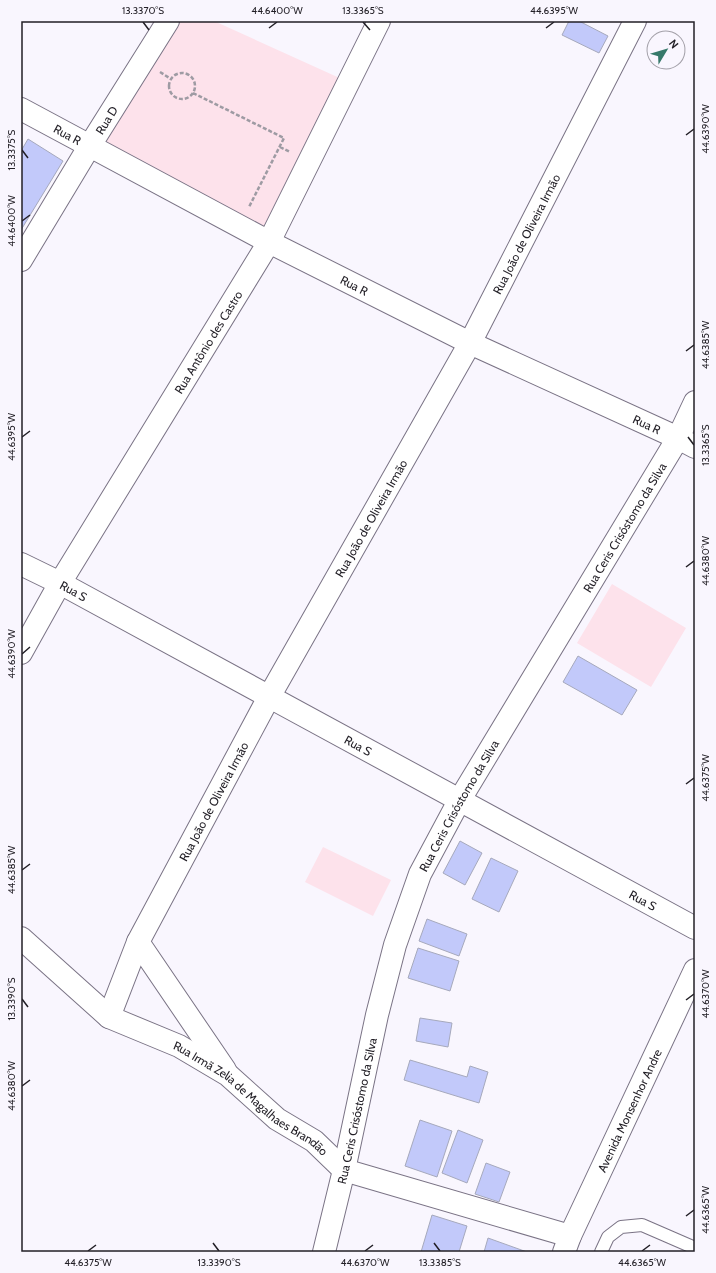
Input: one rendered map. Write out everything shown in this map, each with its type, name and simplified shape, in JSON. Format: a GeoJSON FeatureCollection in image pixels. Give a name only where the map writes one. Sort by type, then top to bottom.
{"type":"FeatureCollection","features":[{"type":"Feature","properties":{"kind":"street","name":"Rua D"},"geometry":{"type":"LineString","coordinates":[[21,260],[89,147],[168,21]]}},
{"type":"Feature","properties":{"kind":"street","name":"Rua Antônio des Castro"},"geometry":{"type":"LineString","coordinates":[[21,653],[60,583],[269,242],[379,21]]}},
{"type":"Feature","properties":{"kind":"street","name":"Rua João de Oliveira Irmão"},"geometry":{"type":"LineString","coordinates":[[109,1017],[138,942],[269,697],[470,343],[635,21]]}},
{"type":"Feature","properties":{"kind":"street","name":"Rua R"},"geometry":{"type":"LineString","coordinates":[[21,109],[89,147],[269,242],[470,343],[687,443]]}},
{"type":"Feature","properties":{"kind":"street","name":"Rua Ceris Crisóstomo da Silva"},"geometry":{"type":"LineString","coordinates":[[324,1252],[344,1170],[377,1015],[395,945],[420,874],[459,801],[687,443],[695,402]]}},
{"type":"Feature","properties":{"kind":"street","name":"Rua S"},"geometry":{"type":"LineString","coordinates":[[21,564],[60,583],[695,928]]}},
{"type":"Feature","properties":{"kind":"street","name":"Rua Irmã Zelia de Magalhaes Brandão"},"geometry":{"type":"LineString","coordinates":[[21,938],[109,1017],[179,1046],[228,1075],[277,1119],[314,1141],[344,1170],[567,1244]]}},
{"type":"Feature","properties":{"kind":"street"},"geometry":{"type":"LineString","coordinates":[[138,942],[228,1075]]}},
{"type":"Feature","properties":{"kind":"street","name":"Avenida Monsenhor Andre"},"geometry":{"type":"LineString","coordinates":[[567,1244],[695,970]]}},
{"type":"Feature","properties":{"kind":"lane"},"geometry":{"type":"LineString","coordinates":[[601,1252],[608,1237],[621,1227],[642,1224],[695,1248]]}},
{"type":"Feature","properties":{"kind":"path"},"geometry":{"type":"LineString","coordinates":[[183,73],[191,76],[195,84],[193,93],[187,98],[183,99],[175,97],[169,87],[171,79],[178,74],[183,73]]}},
{"type":"Feature","properties":{"kind":"path"},"geometry":{"type":"LineString","coordinates":[[193,93],[284,138],[239,226]]}},
{"type":"Feature","properties":{"kind":"shaded area"},"geometry":{"type":"Polygon","coordinates":[[[181,21],[214,21],[344,80],[268,230],[104,141],[181,21]]]}},
{"type":"Feature","properties":{"kind":"shaded area"},"geometry":{"type":"Polygon","coordinates":[[[612,584],[686,628],[651,687],[577,643],[612,584]]]}},
{"type":"Feature","properties":{"kind":"shaded area"},"geometry":{"type":"Polygon","coordinates":[[[323,847],[391,880],[373,916],[305,882],[323,847]]]}},
{"type":"Feature","properties":{"kind":"building"},"geometry":{"type":"Polygon","coordinates":[[[569,21],[579,21],[608,36],[599,53],[562,35],[569,21]]]}},
{"type":"Feature","properties":{"kind":"building"},"geometry":{"type":"Polygon","coordinates":[[[28,139],[63,161],[21,230],[21,151],[28,139]]]}},
{"type":"Feature","properties":{"kind":"building"},"geometry":{"type":"Polygon","coordinates":[[[578,656],[637,690],[622,715],[563,682],[578,656]]]}},
{"type":"Feature","properties":{"kind":"building"},"geometry":{"type":"Polygon","coordinates":[[[460,841],[482,853],[465,885],[443,873],[460,841]]]}},
{"type":"Feature","properties":{"kind":"building"},"geometry":{"type":"Polygon","coordinates":[[[491,858],[518,871],[499,912],[472,899],[491,858]]]}},
{"type":"Feature","properties":{"kind":"building"},"geometry":{"type":"Polygon","coordinates":[[[427,919],[467,934],[459,956],[419,941],[427,919]]]}},
{"type":"Feature","properties":{"kind":"building"},"geometry":{"type":"Polygon","coordinates":[[[418,948],[459,961],[450,991],[408,978],[418,948]]]}},
{"type":"Feature","properties":{"kind":"building"},"geometry":{"type":"Polygon","coordinates":[[[420,1018],[452,1023],[448,1047],[416,1041],[420,1018]]]}},
{"type":"Feature","properties":{"kind":"building"},"geometry":{"type":"Polygon","coordinates":[[[410,1060],[467,1077],[470,1066],[488,1072],[479,1103],[404,1080],[410,1060]]]}},
{"type":"Feature","properties":{"kind":"building"},"geometry":{"type":"Polygon","coordinates":[[[420,1120],[452,1131],[437,1177],[405,1166],[420,1120]]]}},
{"type":"Feature","properties":{"kind":"building"},"geometry":{"type":"Polygon","coordinates":[[[458,1130],[483,1140],[467,1183],[442,1173],[458,1130]]]}},
{"type":"Feature","properties":{"kind":"building"},"geometry":{"type":"Polygon","coordinates":[[[486,1163],[510,1172],[499,1202],[475,1194],[486,1163]]]}},
{"type":"Feature","properties":{"kind":"building"},"geometry":{"type":"Polygon","coordinates":[[[432,1215],[467,1226],[459,1252],[421,1252],[432,1215]]]}},
{"type":"Feature","properties":{"kind":"building"},"geometry":{"type":"Polygon","coordinates":[[[488,1238],[527,1252],[484,1252],[488,1238]]]}}]}
